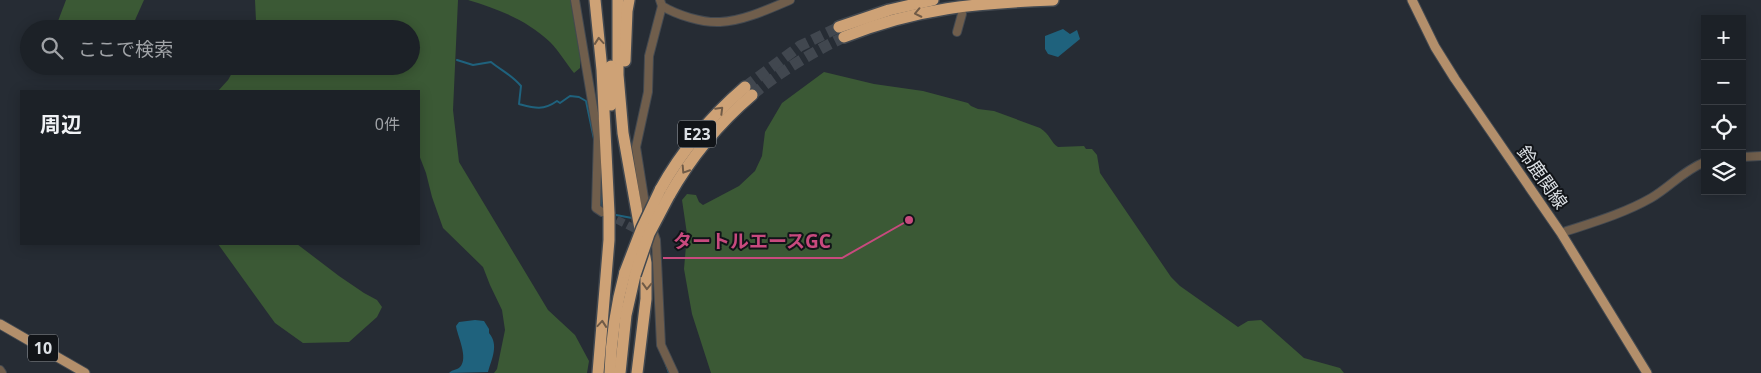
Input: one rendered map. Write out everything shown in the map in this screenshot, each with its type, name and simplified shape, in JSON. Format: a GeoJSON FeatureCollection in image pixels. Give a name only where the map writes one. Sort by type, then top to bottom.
{"type":"FeatureCollection","features":[{"type":"Feature","properties":{"kind":"highway"},"geometry":{"type":"LineString","coordinates":[[595,0],[602,70],[606,176],[609,194]]}},
{"type":"Feature","properties":{"kind":"highway"},"geometry":{"type":"LineString","coordinates":[[598,373],[609,240],[611,176],[610,0]]}},
{"type":"Feature","properties":{"kind":"highway"},"geometry":{"type":"LineString","coordinates":[[618,0],[618,75],[623,133],[646,263],[647,284],[637,373]]}},
{"type":"Feature","properties":{"kind":"highway"},"geometry":{"type":"LineString","coordinates":[[629,0],[625,88],[629,169]]}},
{"type":"Feature","properties":{"kind":"highway"},"geometry":{"type":"LineString","coordinates":[[933,0],[889,10],[841,32],[939,9],[1053,0]]}},
{"type":"Feature","properties":{"kind":"highway","name":"E23"},"geometry":{"type":"LineString","coordinates":[[610,373],[611,342],[615,317],[630,273],[649,234],[664,193],[748,91]]}},
{"type":"Feature","properties":{"kind":"highway","name":"E23"},"geometry":{"type":"LineString","coordinates":[[620,373],[630,273]]}},
{"type":"Feature","properties":{"kind":"main road","name":"鈴鹿関線"},"geometry":{"type":"LineString","coordinates":[[1412,0],[1455,79],[1562,233],[1647,373]]}},
{"type":"Feature","properties":{"kind":"main road","name":"10"},"geometry":{"type":"LineString","coordinates":[[0,324],[85,373]]}},
{"type":"Feature","properties":{"kind":"street"},"geometry":{"type":"LineString","coordinates":[[575,0],[598,137],[596,208],[602,212]]}},
{"type":"Feature","properties":{"kind":"street"},"geometry":{"type":"LineString","coordinates":[[674,373],[661,345],[654,239],[645,204],[636,147],[648,92],[649,56],[661,3],[675,13],[706,21],[720,22],[738,18],[790,0]]}},
{"type":"Feature","properties":{"kind":"street"},"geometry":{"type":"LineString","coordinates":[[957,32],[962,14]]}},
{"type":"Feature","properties":{"kind":"street"},"geometry":{"type":"LineString","coordinates":[[1746,157],[1761,156]]}},
{"type":"Feature","properties":{"kind":"street"},"geometry":{"type":"LineString","coordinates":[[1562,233],[1625,211],[1666,189],[1691,169],[1701,164]]}},
{"type":"Feature","properties":{"kind":"green space"},"geometry":{"type":"Polygon","coordinates":[[[66,0],[144,0],[135,20],[58,20],[66,0]]]}},
{"type":"Feature","properties":{"kind":"green space"},"geometry":{"type":"Polygon","coordinates":[[[255,0],[458,0],[453,110],[459,162],[548,310],[575,335],[589,361],[587,373],[494,373],[497,369],[505,330],[502,310],[483,267],[443,228],[420,158],[420,90],[219,90],[231,75],[420,75],[420,20],[256,20],[255,0]]]}},
{"type":"Feature","properties":{"kind":"green space"},"geometry":{"type":"Polygon","coordinates":[[[468,0],[580,0],[580,68],[574,73],[550,42],[532,27],[501,11],[468,0]]]}},
{"type":"Feature","properties":{"kind":"green space"},"geometry":{"type":"Polygon","coordinates":[[[824,72],[874,84],[923,91],[968,103],[978,109],[994,111],[1040,128],[1058,147],[1084,146],[1086,149],[1092,149],[1097,155],[1100,173],[1171,277],[1180,286],[1238,327],[1248,321],[1261,320],[1304,358],[1340,368],[1344,373],[711,373],[692,314],[684,269],[687,234],[682,200],[687,194],[696,195],[699,202],[703,205],[739,186],[755,171],[762,156],[765,132],[782,103],[824,72]]]}},
{"type":"Feature","properties":{"kind":"green space"},"geometry":{"type":"Polygon","coordinates":[[[219,245],[298,245],[339,276],[377,300],[382,307],[377,317],[349,342],[303,343],[275,323],[219,245]]]}},
{"type":"Feature","properties":{"kind":"water"},"geometry":{"type":"Polygon","coordinates":[[[1063,29],[1070,34],[1077,30],[1080,39],[1058,57],[1048,54],[1045,49],[1045,36],[1063,29]]]}},
{"type":"Feature","properties":{"kind":"water"},"geometry":{"type":"Polygon","coordinates":[[[484,321],[494,342],[494,352],[488,372],[449,373],[460,367],[463,358],[462,346],[456,326],[459,322],[484,321]]]}},
{"type":"Feature","properties":{"kind":"waterway"},"geometry":{"type":"LineString","coordinates":[[457,60],[473,65],[491,62],[521,86],[519,104],[543,107],[557,101],[560,103],[570,96],[579,97],[586,101],[594,139]]}},
{"type":"Feature","properties":{"kind":"waterway"},"geometry":{"type":"LineString","coordinates":[[600,189],[603,209]]}},
{"type":"Feature","properties":{"kind":"waterway"},"geometry":{"type":"LineString","coordinates":[[616,215],[632,218]]}},
{"type":"Feature","properties":{"kind":"waterway"},"geometry":{"type":"LineString","coordinates":[[665,362],[669,373]]}},
{"type":"Feature","properties":{"kind":"tunnel"},"geometry":{"type":"LineString","coordinates":[[745,87],[800,46],[839,27]]}},
{"type":"Feature","properties":{"kind":"tunnel"},"geometry":{"type":"LineString","coordinates":[[752,95],[796,63],[844,37]]}},
{"type":"Feature","properties":{"kind":"tunnel"},"geometry":{"type":"LineString","coordinates":[[606,214],[643,233]]}},
{"type":"Feature","properties":{"kind":"place","name":"タートルエースGC"},"geometry":{"type":"Point","coordinates":[909,220]}}]}
